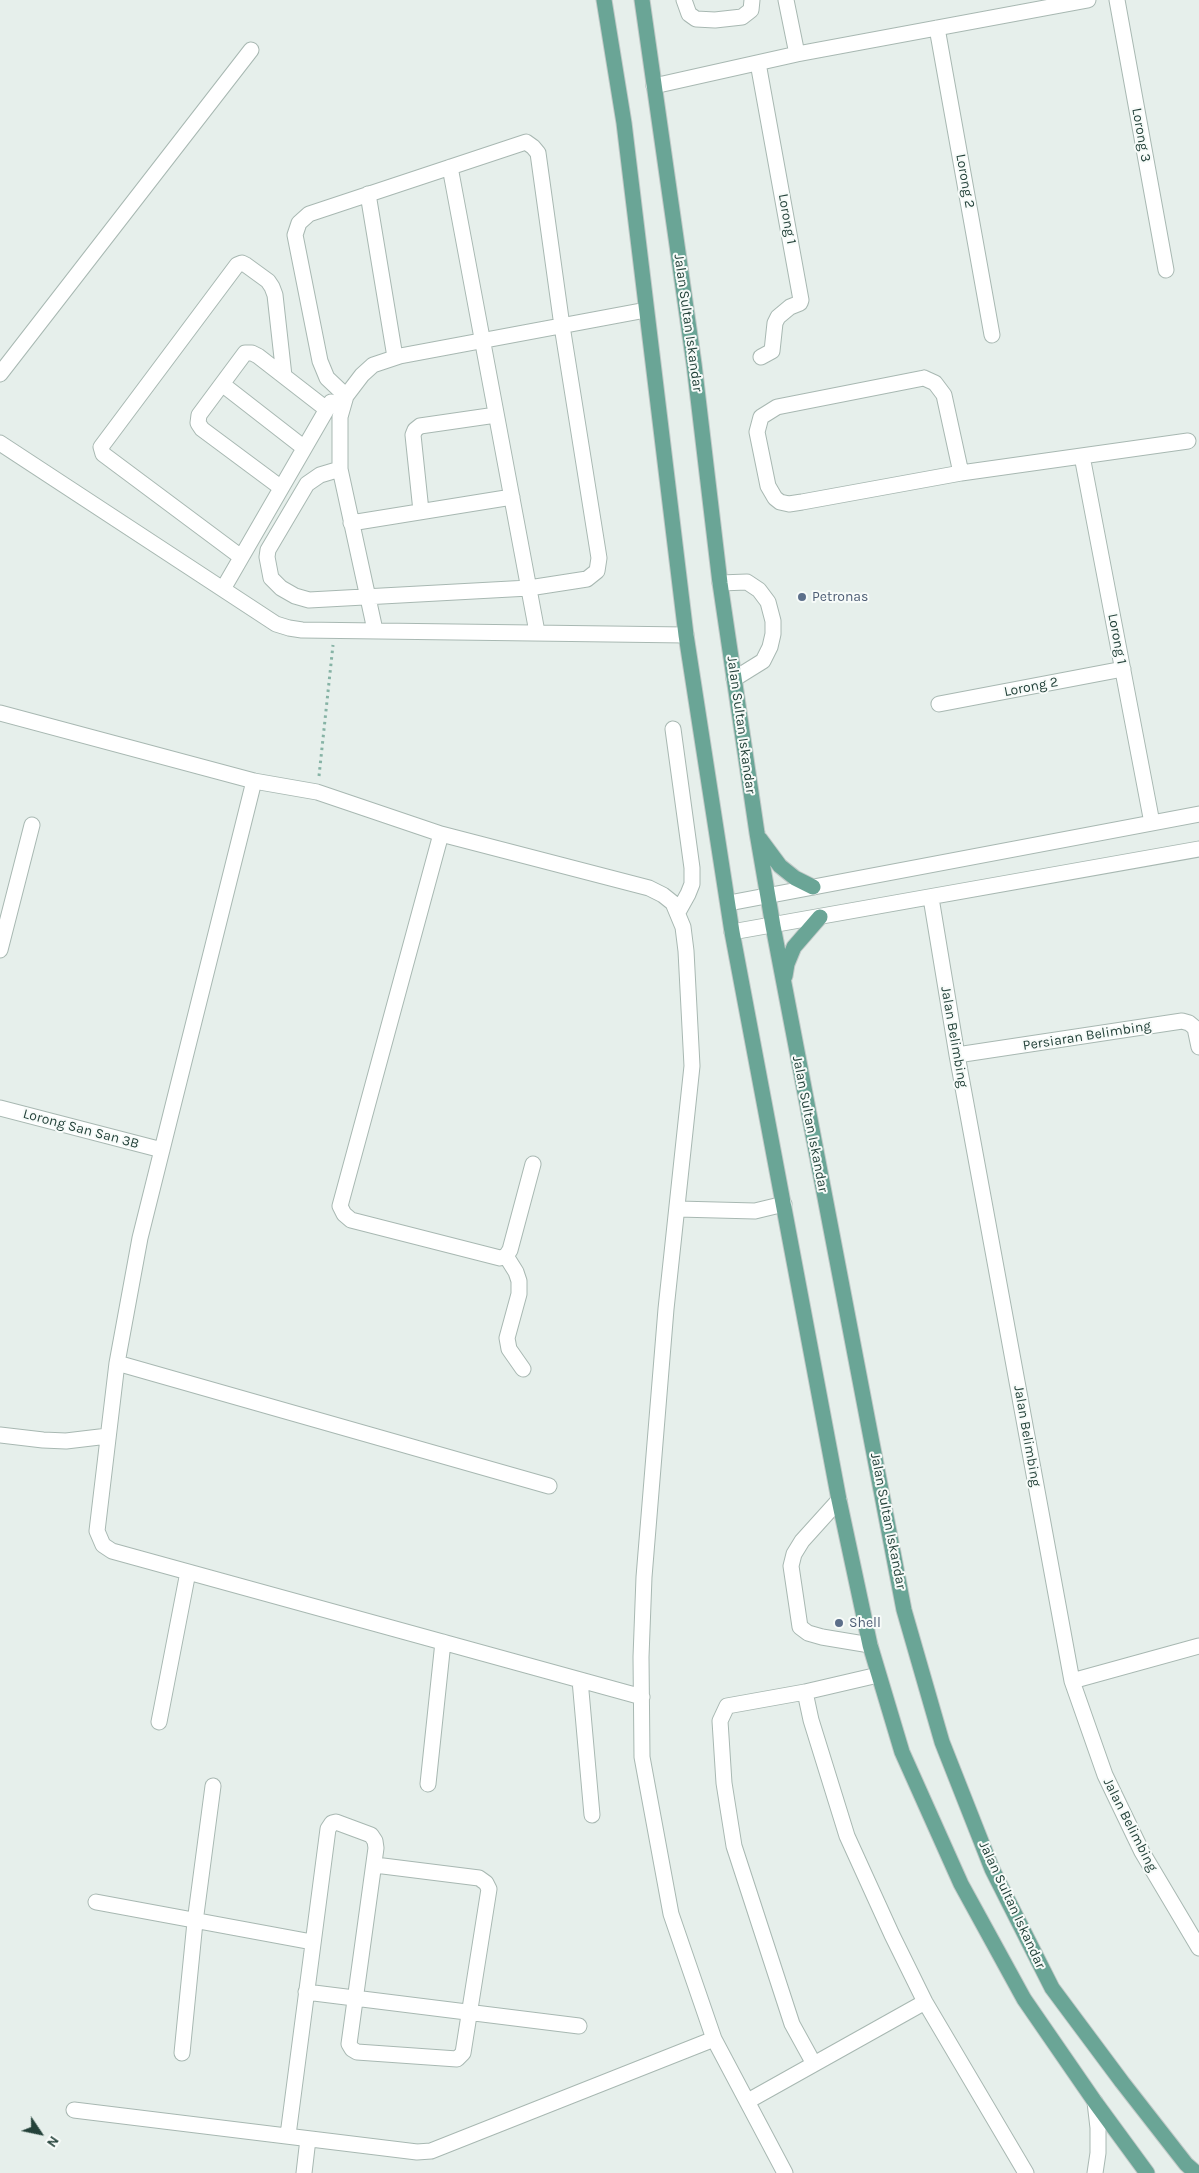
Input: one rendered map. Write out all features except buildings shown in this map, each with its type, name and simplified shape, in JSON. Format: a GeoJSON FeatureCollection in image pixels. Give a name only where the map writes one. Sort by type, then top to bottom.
{"type":"FeatureCollection","features":[{"type":"Feature","properties":{"kind":"main road"},"geometry":{"type":"LineString","coordinates":[[604,0],[624,123],[686,635],[732,932],[839,1500],[870,1645],[902,1752],[961,1884],[1024,1998],[1095,2102],[1147,2173]]}},
{"type":"Feature","properties":{"kind":"main road","name":"Jalan Sultan Iskandar"},"geometry":{"type":"LineString","coordinates":[[642,0],[694,364],[720,583],[772,926],[904,1610],[942,1742],[992,1869],[1052,1988],[1122,2082],[1186,2164],[1196,2173]]}},
{"type":"Feature","properties":{"kind":"main road"},"geometry":{"type":"LineString","coordinates":[[757,833],[767,851],[780,866],[795,878],[813,887]]}},
{"type":"Feature","properties":{"kind":"main road"},"geometry":{"type":"LineString","coordinates":[[784,983],[787,964],[794,947],[820,916]]}},
{"type":"Feature","properties":{"kind":"street"},"geometry":{"type":"LineString","coordinates":[[684,0],[688,14],[696,19],[715,20],[742,17],[751,10],[752,0]]}},
{"type":"Feature","properties":{"kind":"street"},"geometry":{"type":"LineString","coordinates":[[786,0],[797,54]]}},
{"type":"Feature","properties":{"kind":"street"},"geometry":{"type":"LineString","coordinates":[[654,86],[797,54],[937,28],[1017,6],[1088,0]]}},
{"type":"Feature","properties":{"kind":"street","name":"Lorong 3"},"geometry":{"type":"LineString","coordinates":[[1117,0],[1166,270]]}},
{"type":"Feature","properties":{"kind":"street","name":"Lorong 2"},"geometry":{"type":"LineString","coordinates":[[937,28],[992,335]]}},
{"type":"Feature","properties":{"kind":"street"},"geometry":{"type":"LineString","coordinates":[[0,374],[250,50]]}},
{"type":"Feature","properties":{"kind":"street","name":"Lorong 1"},"geometry":{"type":"LineString","coordinates":[[758,63],[801,300],[800,303],[790,307],[778,317],[775,323],[772,351],[761,357]]}},
{"type":"Feature","properties":{"kind":"street"},"geometry":{"type":"LineString","coordinates":[[340,469],[320,475],[307,484],[268,550],[267,556],[271,578],[281,588],[295,596],[309,600],[529,588],[588,579],[597,571],[599,558],[562,326],[538,153],[526,142],[309,214],[298,223],[295,235],[320,361],[327,378],[346,396]]}},
{"type":"Feature","properties":{"kind":"street"},"geometry":{"type":"LineString","coordinates":[[450,167],[537,632]]}},
{"type":"Feature","properties":{"kind":"street"},"geometry":{"type":"LineString","coordinates":[[368,194],[395,357]]}},
{"type":"Feature","properties":{"kind":"street"},"geometry":{"type":"LineString","coordinates":[[241,557],[103,454],[101,447],[237,264],[242,263],[246,265],[268,281],[272,287],[275,295],[284,376]]}},
{"type":"Feature","properties":{"kind":"street"},"geometry":{"type":"LineString","coordinates":[[375,630],[340,469],[339,423],[346,396],[362,375],[373,365],[395,357],[646,310]]}},
{"type":"Feature","properties":{"kind":"street"},"geometry":{"type":"LineString","coordinates":[[280,487],[202,428],[198,423],[199,415],[245,353],[252,353],[258,356],[326,408]]}},
{"type":"Feature","properties":{"kind":"street"},"geometry":{"type":"LineString","coordinates":[[961,474],[944,395],[935,382],[924,378],[778,407],[762,417],[757,432],[768,486],[775,498],[780,502],[789,504],[961,474],[1188,441]]}},
{"type":"Feature","properties":{"kind":"street"},"geometry":{"type":"LineString","coordinates":[[222,384],[303,448]]}},
{"type":"Feature","properties":{"kind":"street"},"geometry":{"type":"LineString","coordinates":[[222,589],[326,408],[335,398],[346,396]]}},
{"type":"Feature","properties":{"kind":"street"},"geometry":{"type":"LineString","coordinates":[[421,512],[413,435],[415,430],[420,426],[496,415]]}},
{"type":"Feature","properties":{"kind":"street"},"geometry":{"type":"LineString","coordinates":[[0,443],[276,624],[302,630],[686,635]]}},
{"type":"Feature","properties":{"kind":"street","name":"Lorong 1"},"geometry":{"type":"LineString","coordinates":[[1082,456],[1152,823]]}},
{"type":"Feature","properties":{"kind":"street"},"geometry":{"type":"LineString","coordinates":[[351,523],[512,497]]}},
{"type":"Feature","properties":{"kind":"street"},"geometry":{"type":"LineString","coordinates":[[720,583],[747,582],[759,590],[768,602],[773,621],[774,634],[770,648],[763,661],[734,679]]}},
{"type":"Feature","properties":{"kind":"street","name":"Lorong 2"},"geometry":{"type":"LineString","coordinates":[[939,704],[1123,670]]}},
{"type":"Feature","properties":{"kind":"street"},"geometry":{"type":"LineString","coordinates":[[0,713],[254,781],[317,792],[441,834],[649,888],[673,904],[678,912],[686,951],[692,1066],[666,1309],[644,1577],[642,1757],[671,1914],[714,2039],[785,2173]]}},
{"type":"Feature","properties":{"kind":"street"},"geometry":{"type":"LineString","coordinates":[[673,729],[692,868],[692,884],[678,912]]}},
{"type":"Feature","properties":{"kind":"street"},"geometry":{"type":"LineString","coordinates":[[254,781],[140,1238],[117,1363],[97,1531],[103,1545],[112,1551],[642,1697]]}},
{"type":"Feature","properties":{"kind":"street"},"geometry":{"type":"LineString","coordinates":[[728,903],[1199,814]]}},
{"type":"Feature","properties":{"kind":"street"},"geometry":{"type":"LineString","coordinates":[[0,950],[32,825]]}},
{"type":"Feature","properties":{"kind":"street"},"geometry":{"type":"LineString","coordinates":[[441,834],[340,1206],[351,1220],[500,1258],[506,1256],[510,1250],[532,1164]]}},
{"type":"Feature","properties":{"kind":"street"},"geometry":{"type":"LineString","coordinates":[[732,932],[1199,849]]}},
{"type":"Feature","properties":{"kind":"street","name":"Jalan Belimbing"},"geometry":{"type":"LineString","coordinates":[[931,898],[957,1055],[1072,1681],[1105,1775],[1142,1852],[1199,1948]]}},
{"type":"Feature","properties":{"kind":"street","name":"Persiaran Belimbing"},"geometry":{"type":"LineString","coordinates":[[957,1055],[1182,1021],[1189,1023],[1195,1028],[1199,1047]]}},
{"type":"Feature","properties":{"kind":"street","name":"Lorong San San 3B"},"geometry":{"type":"LineString","coordinates":[[0,1108],[162,1150]]}},
{"type":"Feature","properties":{"kind":"street"},"geometry":{"type":"LineString","coordinates":[[678,1209],[755,1212],[784,1204]]}},
{"type":"Feature","properties":{"kind":"street"},"geometry":{"type":"LineString","coordinates":[[506,1256],[516,1272],[520,1294],[508,1338],[509,1349],[523,1369]]}},
{"type":"Feature","properties":{"kind":"street"},"geometry":{"type":"LineString","coordinates":[[117,1363],[549,1486]]}},
{"type":"Feature","properties":{"kind":"street"},"geometry":{"type":"LineString","coordinates":[[0,1434],[66,1441],[108,1436]]}},
{"type":"Feature","properties":{"kind":"street"},"geometry":{"type":"LineString","coordinates":[[839,1500],[802,1541],[794,1554],[791,1566],[800,1627],[808,1633],[870,1645]]}},
{"type":"Feature","properties":{"kind":"street"},"geometry":{"type":"LineString","coordinates":[[158,1722],[188,1572]]}},
{"type":"Feature","properties":{"kind":"street"},"geometry":{"type":"LineString","coordinates":[[428,1784],[443,1642]]}},
{"type":"Feature","properties":{"kind":"street"},"geometry":{"type":"LineString","coordinates":[[1072,1681],[1199,1646]]}},
{"type":"Feature","properties":{"kind":"street"},"geometry":{"type":"LineString","coordinates":[[814,2064],[792,2024],[734,1846],[724,1783],[720,1722],[727,1706],[805,1692],[878,1675]]}},
{"type":"Feature","properties":{"kind":"street"},"geometry":{"type":"LineString","coordinates":[[580,1680],[592,1815]]}},
{"type":"Feature","properties":{"kind":"street"},"geometry":{"type":"LineString","coordinates":[[805,1692],[811,1720],[847,1836],[892,1935],[926,2002],[1026,2173]]}},
{"type":"Feature","properties":{"kind":"street"},"geometry":{"type":"LineString","coordinates":[[182,2053],[195,1922],[213,1786]]}},
{"type":"Feature","properties":{"kind":"street"},"geometry":{"type":"LineString","coordinates":[[288,2135],[312,1942],[329,1826],[336,1822],[371,1835],[375,1840],[376,1848],[349,2044],[357,2052],[457,2059],[462,2053],[489,1889],[486,1882],[479,1878],[375,1865]]}},
{"type":"Feature","properties":{"kind":"street"},"geometry":{"type":"LineString","coordinates":[[96,1902],[195,1922],[312,1942]]}},
{"type":"Feature","properties":{"kind":"street"},"geometry":{"type":"LineString","coordinates":[[306,1992],[579,2026]]}},
{"type":"Feature","properties":{"kind":"street"},"geometry":{"type":"LineString","coordinates":[[748,2101],[926,2002]]}},
{"type":"Feature","properties":{"kind":"street"},"geometry":{"type":"LineString","coordinates":[[74,2110],[417,2152],[432,2151],[714,2039]]}},
{"type":"Feature","properties":{"kind":"street"},"geometry":{"type":"LineString","coordinates":[[1095,2102],[1098,2154],[1095,2173]]}},
{"type":"Feature","properties":{"kind":"street"},"geometry":{"type":"LineString","coordinates":[[304,2173],[308,2139]]}},
{"type":"Feature","properties":{"kind":"path"},"geometry":{"type":"LineString","coordinates":[[317,792],[334,630]]}},
{"type":"Feature","properties":{"kind":"place","name":"Petronas"},"geometry":{"type":"Point","coordinates":[802,597]}},
{"type":"Feature","properties":{"kind":"place","name":"Shell"},"geometry":{"type":"Point","coordinates":[839,1623]}}]}
